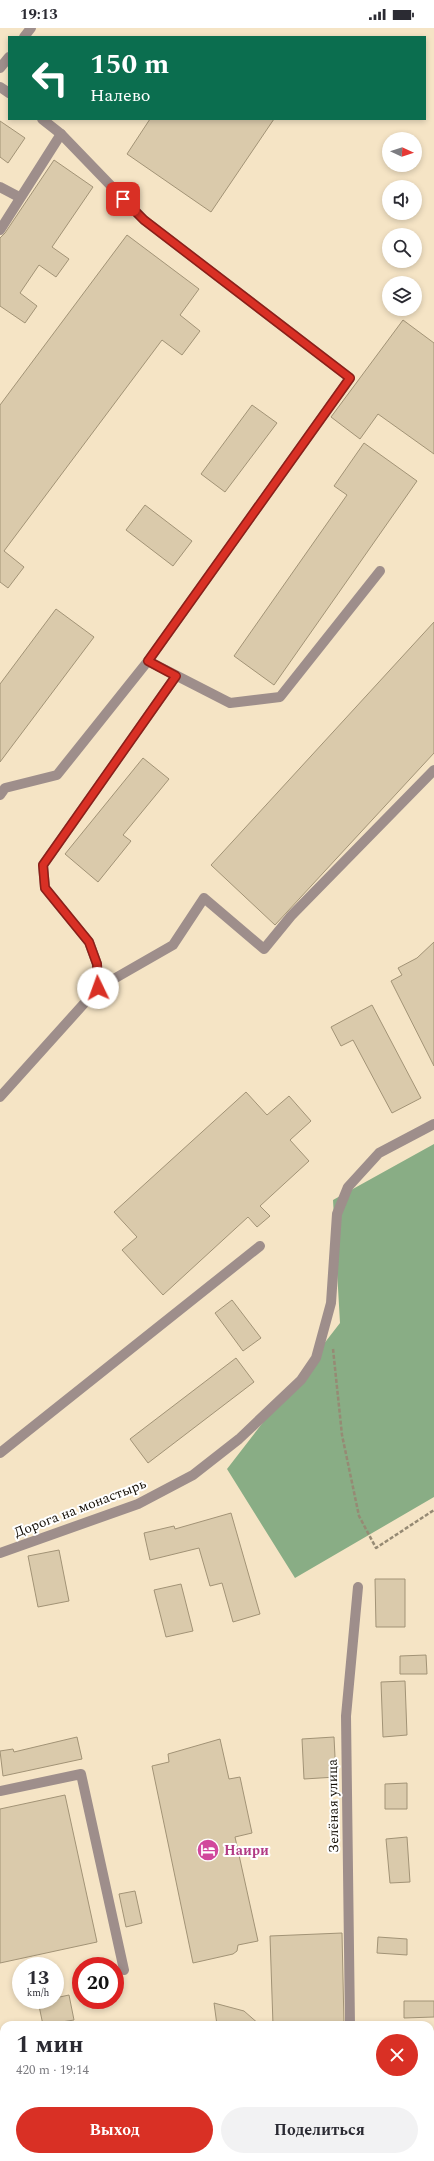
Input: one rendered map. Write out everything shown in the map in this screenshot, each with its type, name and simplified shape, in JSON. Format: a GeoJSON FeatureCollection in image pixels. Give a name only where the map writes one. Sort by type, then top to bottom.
{"type":"FeatureCollection","features":[{"type":"Feature","properties":{"kind":"street"},"geometry":{"type":"LineString","coordinates":[[25,36],[31,28]]}},
{"type":"Feature","properties":{"kind":"street"},"geometry":{"type":"LineString","coordinates":[[0,68],[8,58]]}},
{"type":"Feature","properties":{"kind":"street"},"geometry":{"type":"LineString","coordinates":[[0,86],[8,93]]}},
{"type":"Feature","properties":{"kind":"street"},"geometry":{"type":"LineString","coordinates":[[0,795],[5,788],[57,775],[148,661],[350,378],[144,220],[61,134],[43,120]]}},
{"type":"Feature","properties":{"kind":"street"},"geometry":{"type":"LineString","coordinates":[[0,230],[19,197],[61,134]]}},
{"type":"Feature","properties":{"kind":"street"},"geometry":{"type":"LineString","coordinates":[[0,187],[19,197]]}},
{"type":"Feature","properties":{"kind":"street"},"geometry":{"type":"LineString","coordinates":[[148,661],[230,703],[280,697],[380,571]]}},
{"type":"Feature","properties":{"kind":"street"},"geometry":{"type":"LineString","coordinates":[[98,988],[97,964],[89,942],[45,888],[43,865],[176,676]]}},
{"type":"Feature","properties":{"kind":"street"},"geometry":{"type":"LineString","coordinates":[[0,1097],[98,988],[173,945],[204,898],[264,949],[291,916],[434,770]]}},
{"type":"Feature","properties":{"kind":"street","name":"Дорога на монастырь"},"geometry":{"type":"LineString","coordinates":[[0,1553],[138,1504],[193,1475],[239,1439],[301,1380],[316,1358],[331,1303],[337,1214],[348,1186],[379,1153],[434,1124]]}},
{"type":"Feature","properties":{"kind":"street"},"geometry":{"type":"LineString","coordinates":[[0,1453],[260,1246]]}},
{"type":"Feature","properties":{"kind":"street","name":"Зелёная улица"},"geometry":{"type":"LineString","coordinates":[[350,2021],[346,1716],[358,1587]]}},
{"type":"Feature","properties":{"kind":"street"},"geometry":{"type":"LineString","coordinates":[[0,1791],[81,1774],[121,1957]]}},
{"type":"Feature","properties":{"kind":"path"},"geometry":{"type":"LineString","coordinates":[[332,1342],[342,1435],[358,1516],[376,1548],[434,1510]]}},
{"type":"Feature","properties":{"kind":"green space"},"geometry":{"type":"Polygon","coordinates":[[[434,1144],[434,1497],[295,1578],[227,1469],[340,1323],[333,1200],[434,1144]]]}},
{"type":"Feature","properties":{"kind":"building"},"geometry":{"type":"Polygon","coordinates":[[[149,120],[273,120],[211,212],[127,154],[149,120]]]}},
{"type":"Feature","properties":{"kind":"building"},"geometry":{"type":"Polygon","coordinates":[[[0,121],[25,138],[8,163],[0,157],[0,121]]]}},
{"type":"Feature","properties":{"kind":"building"},"geometry":{"type":"Polygon","coordinates":[[[54,160],[93,187],[52,247],[69,259],[56,277],[39,265],[20,293],[37,306],[25,323],[0,306],[0,238],[5,233],[54,160]]]}},
{"type":"Feature","properties":{"kind":"building"},"geometry":{"type":"Polygon","coordinates":[[[127,235],[199,289],[180,315],[200,331],[182,355],[162,340],[4,551],[24,567],[8,588],[0,582],[0,405],[127,235]]]}},
{"type":"Feature","properties":{"kind":"building"},"geometry":{"type":"Polygon","coordinates":[[[403,320],[434,343],[434,454],[378,414],[360,439],[331,417],[403,320]]]}},
{"type":"Feature","properties":{"kind":"building"},"geometry":{"type":"Polygon","coordinates":[[[252,405],[277,423],[225,492],[201,474],[252,405]]]}},
{"type":"Feature","properties":{"kind":"building"},"geometry":{"type":"Polygon","coordinates":[[[364,443],[417,481],[274,685],[234,656],[347,495],[334,486],[364,443]]]}},
{"type":"Feature","properties":{"kind":"building"},"geometry":{"type":"Polygon","coordinates":[[[145,505],[192,541],[173,566],[126,530],[145,505]]]}},
{"type":"Feature","properties":{"kind":"building"},"geometry":{"type":"Polygon","coordinates":[[[56,609],[94,637],[0,762],[0,684],[56,609]]]}},
{"type":"Feature","properties":{"kind":"building"},"geometry":{"type":"Polygon","coordinates":[[[434,622],[434,753],[275,925],[211,865],[434,622]]]}},
{"type":"Feature","properties":{"kind":"building"},"geometry":{"type":"Polygon","coordinates":[[[143,758],[169,779],[123,835],[131,841],[98,882],[65,854],[143,758]]]}},
{"type":"Feature","properties":{"kind":"building"},"geometry":{"type":"Polygon","coordinates":[[[434,942],[434,1066],[391,981],[402,975],[398,968],[417,958],[434,942]]]}},
{"type":"Feature","properties":{"kind":"building"},"geometry":{"type":"Polygon","coordinates":[[[372,1005],[421,1098],[392,1113],[353,1040],[341,1046],[331,1027],[372,1005]]]}},
{"type":"Feature","properties":{"kind":"building"},"geometry":{"type":"Polygon","coordinates":[[[246,1092],[267,1115],[289,1096],[311,1121],[290,1140],[309,1161],[260,1206],[270,1216],[257,1227],[248,1217],[163,1295],[122,1250],[137,1237],[114,1212],[246,1092]]]}},
{"type":"Feature","properties":{"kind":"building"},"geometry":{"type":"Polygon","coordinates":[[[232,1300],[261,1338],[243,1351],[215,1313],[232,1300]]]}},
{"type":"Feature","properties":{"kind":"building"},"geometry":{"type":"Polygon","coordinates":[[[236,1358],[254,1382],[148,1463],[130,1439],[236,1358]]]}},
{"type":"Feature","properties":{"kind":"building"},"geometry":{"type":"Polygon","coordinates":[[[231,1513],[260,1614],[233,1622],[222,1583],[210,1586],[199,1548],[150,1560],[144,1533],[174,1526],[175,1529],[231,1513]]]}},
{"type":"Feature","properties":{"kind":"building"},"geometry":{"type":"Polygon","coordinates":[[[59,1550],[69,1601],[38,1607],[28,1556],[59,1550]]]}},
{"type":"Feature","properties":{"kind":"building"},"geometry":{"type":"Polygon","coordinates":[[[375,1579],[405,1579],[405,1627],[376,1627],[375,1579]]]}},
{"type":"Feature","properties":{"kind":"building"},"geometry":{"type":"Polygon","coordinates":[[[181,1584],[193,1631],[166,1637],[154,1590],[181,1584]]]}},
{"type":"Feature","properties":{"kind":"building"},"geometry":{"type":"Polygon","coordinates":[[[426,1655],[427,1674],[400,1674],[400,1656],[426,1655]]]}},
{"type":"Feature","properties":{"kind":"building"},"geometry":{"type":"Polygon","coordinates":[[[405,1681],[407,1735],[383,1737],[381,1682],[405,1681]]]}},
{"type":"Feature","properties":{"kind":"building"},"geometry":{"type":"Polygon","coordinates":[[[77,1737],[82,1759],[3,1776],[0,1751],[13,1749],[14,1752],[77,1737]]]}},
{"type":"Feature","properties":{"kind":"building"},"geometry":{"type":"Polygon","coordinates":[[[334,1737],[336,1777],[304,1779],[302,1739],[334,1737]]]}},
{"type":"Feature","properties":{"kind":"building","name":"Наири"},"geometry":{"type":"Polygon","coordinates":[[[220,1739],[229,1779],[240,1777],[252,1833],[235,1837],[258,1941],[238,1945],[237,1951],[233,1954],[193,1963],[152,1766],[169,1762],[168,1754],[220,1739]]]}},
{"type":"Feature","properties":{"kind":"building"},"geometry":{"type":"Polygon","coordinates":[[[407,1783],[407,1809],[385,1809],[385,1784],[407,1783]]]}},
{"type":"Feature","properties":{"kind":"building"},"geometry":{"type":"Polygon","coordinates":[[[65,1795],[97,1942],[28,1957],[12,1957],[12,1960],[0,1963],[0,1809],[65,1795]]]}},
{"type":"Feature","properties":{"kind":"building"},"geometry":{"type":"Polygon","coordinates":[[[407,1837],[410,1882],[390,1883],[386,1839],[407,1837]]]}},
{"type":"Feature","properties":{"kind":"building"},"geometry":{"type":"Polygon","coordinates":[[[135,1891],[142,1923],[126,1927],[119,1894],[135,1891]]]}},
{"type":"Feature","properties":{"kind":"building"},"geometry":{"type":"Polygon","coordinates":[[[342,1933],[344,2021],[273,2021],[270,1936],[342,1933]]]}},
{"type":"Feature","properties":{"kind":"building"},"geometry":{"type":"Polygon","coordinates":[[[378,1937],[407,1939],[407,1955],[377,1953],[378,1937]]]}},
{"type":"Feature","properties":{"kind":"building"},"geometry":{"type":"Polygon","coordinates":[[[69,1995],[74,2020],[42,2021],[40,2009],[64,2009],[64,1996],[69,1995]]]}},
{"type":"Feature","properties":{"kind":"building"},"geometry":{"type":"Polygon","coordinates":[[[404,2001],[434,2001],[434,2017],[404,2018],[404,2001]]]}},
{"type":"Feature","properties":{"kind":"building"},"geometry":{"type":"Polygon","coordinates":[[[214,2003],[244,2011],[255,2021],[216,2021],[214,2003]]]}},
{"type":"Feature","properties":{"kind":"place","name":"Наири"},"geometry":{"type":"Point","coordinates":[208,1850]}},
{"type":"Feature","properties":{"kind":"route"},"geometry":{"type":"LineString","coordinates":[[98,988],[97,964],[89,942],[45,888],[43,865],[176,676],[148,661],[350,378],[144,220],[123,199]]}}]}
